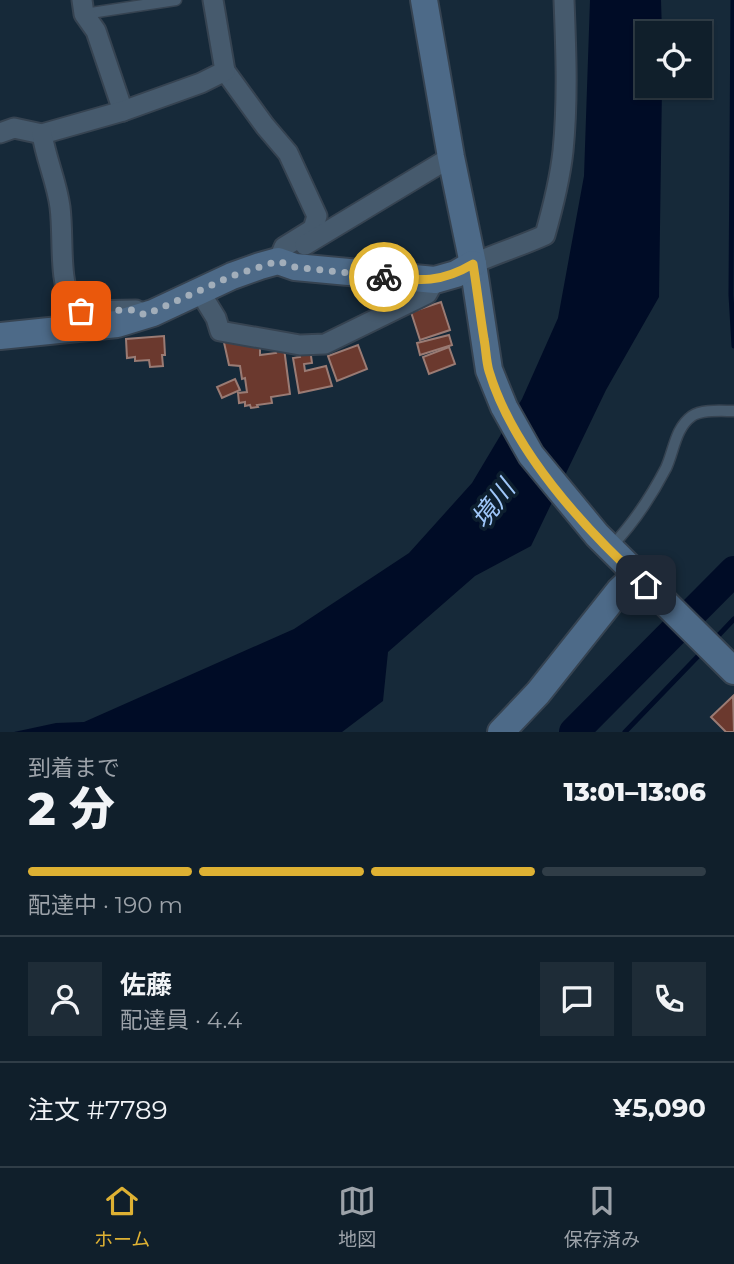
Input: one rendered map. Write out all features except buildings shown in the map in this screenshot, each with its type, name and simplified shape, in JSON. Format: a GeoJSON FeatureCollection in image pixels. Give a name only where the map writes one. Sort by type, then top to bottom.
{"type":"FeatureCollection","features":[{"type":"Feature","properties":{"kind":"main road"},"geometry":{"type":"LineString","coordinates":[[424,0],[451,158],[473,264],[489,370],[504,407],[531,455],[603,542],[731,668]]}},
{"type":"Feature","properties":{"kind":"main road"},"geometry":{"type":"LineString","coordinates":[[0,336],[117,324],[145,315],[232,276],[278,261],[295,267],[435,280],[456,274],[473,264]]}},
{"type":"Feature","properties":{"kind":"main road"},"geometry":{"type":"LineString","coordinates":[[501,732],[538,693],[619,591],[636,575]]}},
{"type":"Feature","properties":{"kind":"street"},"geometry":{"type":"LineString","coordinates":[[212,0],[225,71],[265,126],[289,153],[317,216],[313,229],[284,247],[278,261]]}},
{"type":"Feature","properties":{"kind":"street"},"geometry":{"type":"LineString","coordinates":[[473,264],[545,235],[563,154],[566,71],[564,0]]}},
{"type":"Feature","properties":{"kind":"street"},"geometry":{"type":"LineString","coordinates":[[83,7],[96,31],[122,111]]}},
{"type":"Feature","properties":{"kind":"street"},"geometry":{"type":"LineString","coordinates":[[0,133],[14,128],[42,134],[122,111],[201,83],[225,71]]}},
{"type":"Feature","properties":{"kind":"street"},"geometry":{"type":"LineString","coordinates":[[42,134],[60,206],[68,299],[73,309],[136,310],[145,315]]}},
{"type":"Feature","properties":{"kind":"street"},"geometry":{"type":"LineString","coordinates":[[278,261],[451,158]]}},
{"type":"Feature","properties":{"kind":"street"},"geometry":{"type":"LineString","coordinates":[[200,292],[216,318],[220,331],[300,345],[325,344],[427,293],[435,280]]}},
{"type":"Feature","properties":{"kind":"lane"},"geometry":{"type":"LineString","coordinates":[[83,7],[176,0]]}},
{"type":"Feature","properties":{"kind":"lane"},"geometry":{"type":"LineString","coordinates":[[603,542],[624,534],[666,468],[676,438],[688,418],[697,413],[734,411]]}},
{"type":"Feature","properties":{"kind":"water","name":"境川"},"geometry":{"type":"Polygon","coordinates":[[[590,0],[661,0],[662,21],[635,21],[635,98],[662,98],[659,297],[606,390],[531,546],[475,576],[388,652],[383,701],[342,732],[14,732],[56,723],[84,722],[294,629],[409,553],[472,483],[522,399],[558,318],[584,176],[590,0]]]}},
{"type":"Feature","properties":{"kind":"waterway"},"geometry":{"type":"LineString","coordinates":[[733,0],[731,295],[734,346]]}},
{"type":"Feature","properties":{"kind":"waterway"},"geometry":{"type":"LineString","coordinates":[[574,732],[734,571]]}},
{"type":"Feature","properties":{"kind":"waterway"},"geometry":{"type":"LineString","coordinates":[[715,639],[734,619]]}},
{"type":"Feature","properties":{"kind":"waterway"},"geometry":{"type":"LineString","coordinates":[[625,732],[703,651]]}},
{"type":"Feature","properties":{"kind":"way so far"},"geometry":{"type":"LineString","coordinates":[[81,311],[112,309],[136,310],[145,315],[153,313],[232,276],[278,261],[295,267],[384,277]]}},
{"type":"Feature","properties":{"kind":"route"},"geometry":{"type":"LineString","coordinates":[[384,277],[435,280],[456,274],[473,264],[489,370],[515,430],[570,505],[646,585]]}}]}
